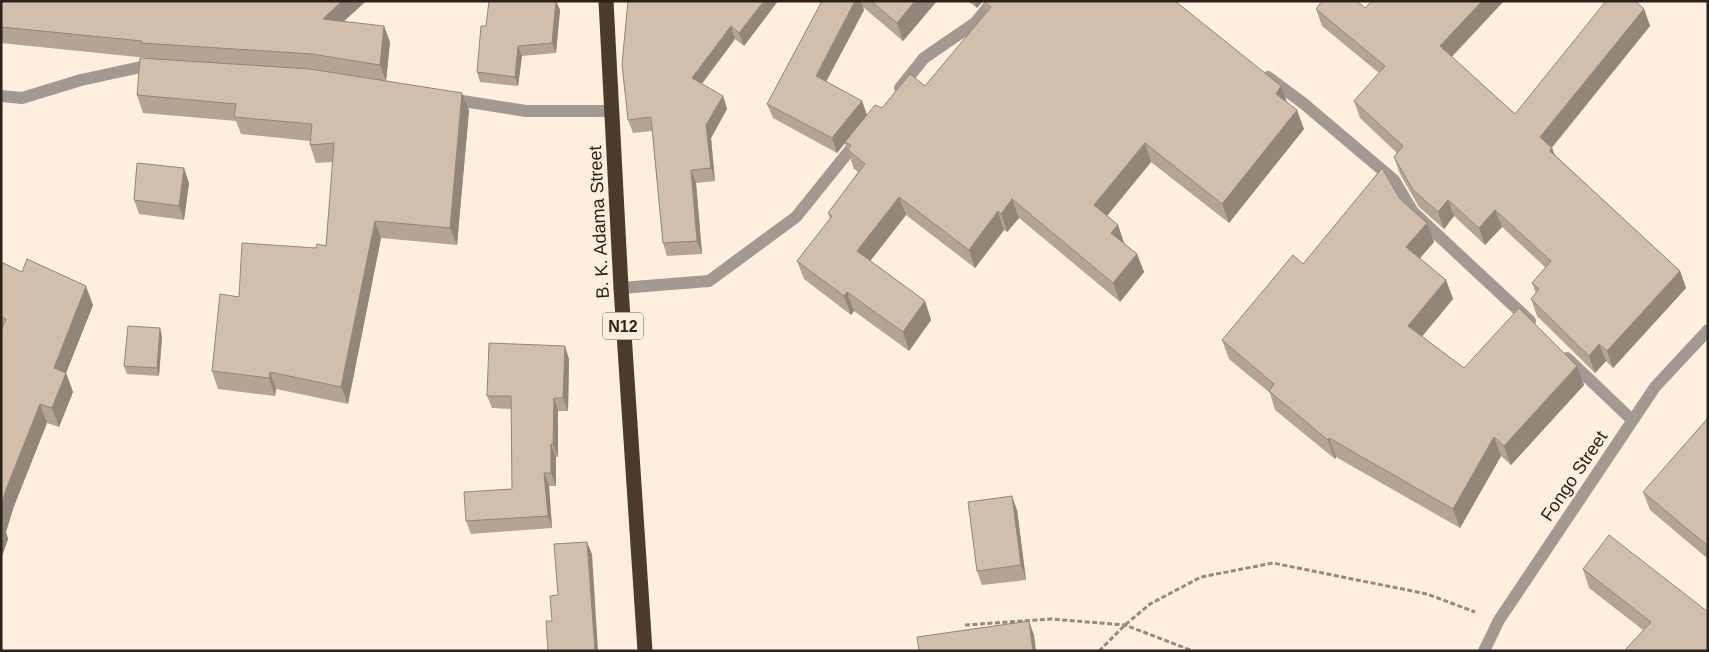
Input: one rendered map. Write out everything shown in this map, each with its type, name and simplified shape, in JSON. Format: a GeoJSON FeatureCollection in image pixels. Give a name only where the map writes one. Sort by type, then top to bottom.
{"type":"FeatureCollection","features":[{"type":"Feature","properties":{"kind":"highway","name":"B. K. Adama Street"},"geometry":{"type":"LineString","coordinates":[[606,1],[621,288],[646,651]]}},
{"type":"Feature","properties":{"kind":"street"},"geometry":{"type":"LineString","coordinates":[[894,96],[924,58],[975,23],[993,1]]}},
{"type":"Feature","properties":{"kind":"street"},"geometry":{"type":"LineString","coordinates":[[1,96],[22,98],[81,80],[141,67],[168,69]]}},
{"type":"Feature","properties":{"kind":"street"},"geometry":{"type":"LineString","coordinates":[[1257,69],[1303,103],[1394,180],[1413,212],[1540,331]]}},
{"type":"Feature","properties":{"kind":"street"},"geometry":{"type":"LineString","coordinates":[[440,98],[526,111],[611,111]]}},
{"type":"Feature","properties":{"kind":"street"},"geometry":{"type":"LineString","coordinates":[[621,288],[709,281],[796,217],[863,134]]}},
{"type":"Feature","properties":{"kind":"street","name":"Fongo Street"},"geometry":{"type":"LineString","coordinates":[[1484,651],[1499,620],[1655,387],[1708,330]]}},
{"type":"Feature","properties":{"kind":"street"},"geometry":{"type":"LineString","coordinates":[[1560,351],[1632,420]]}},
{"type":"Feature","properties":{"kind":"path"},"geometry":{"type":"LineString","coordinates":[[1099,651],[1150,604],[1201,578],[1273,563],[1427,594],[1499,620]]}},
{"type":"Feature","properties":{"kind":"path"},"geometry":{"type":"LineString","coordinates":[[965,625],[1051,619],[1125,625],[1193,651]]}},
{"type":"Feature","properties":{"kind":"building"},"geometry":{"type":"Polygon","coordinates":[[[1,1],[342,1],[323,19],[384,26],[380,65],[312,54],[141,43],[142,41],[1,27],[1,1]]]}},
{"type":"Feature","properties":{"kind":"building"},"geometry":{"type":"Polygon","coordinates":[[[489,1],[556,1],[552,43],[518,46],[515,77],[477,72],[481,26],[486,26],[489,1]]]}},
{"type":"Feature","properties":{"kind":"building"},"geometry":{"type":"Polygon","coordinates":[[[628,1],[764,1],[739,33],[731,26],[692,78],[723,96],[706,125],[711,168],[691,170],[697,241],[663,243],[651,117],[628,120],[622,64],[628,1]]]}},
{"type":"Feature","properties":{"kind":"building"},"geometry":{"type":"Polygon","coordinates":[[[822,1],[855,1],[816,76],[862,101],[832,138],[767,104],[822,1]]]}},
{"type":"Feature","properties":{"kind":"building"},"geometry":{"type":"Polygon","coordinates":[[[871,1],[915,1],[897,23],[871,1]]]}},
{"type":"Feature","properties":{"kind":"building"},"geometry":{"type":"Polygon","coordinates":[[[984,1],[1175,1],[1281,86],[1276,94],[1297,110],[1222,204],[1145,143],[1094,205],[1118,225],[1111,233],[1137,254],[1113,283],[1012,199],[1001,214],[998,211],[969,250],[899,197],[857,251],[925,301],[903,332],[847,292],[844,296],[797,261],[832,216],[828,213],[865,164],[848,150],[851,145],[845,142],[875,105],[882,108],[910,74],[925,86],[991,7],[984,1]]]}},
{"type":"Feature","properties":{"kind":"building"},"geometry":{"type":"Polygon","coordinates":[[[1322,1],[1357,1],[1365,8],[1372,1],[1482,1],[1440,46],[1515,114],[1606,1],[1635,1],[1644,9],[1540,137],[1552,148],[1550,151],[1680,271],[1607,351],[1599,344],[1589,356],[1531,299],[1539,289],[1532,283],[1551,261],[1495,210],[1479,228],[1448,200],[1438,212],[1413,190],[1394,157],[1403,146],[1354,101],[1385,66],[1316,9],[1322,1]]]}},
{"type":"Feature","properties":{"kind":"building"},"geometry":{"type":"Polygon","coordinates":[[[140,58],[310,69],[462,93],[450,228],[375,221],[341,387],[270,372],[269,378],[212,371],[220,294],[239,297],[242,243],[316,248],[317,244],[326,246],[334,143],[310,145],[312,124],[234,117],[236,104],[137,95],[140,58]]]}},
{"type":"Feature","properties":{"kind":"building"},"geometry":{"type":"Polygon","coordinates":[[[137,163],[184,168],[179,206],[134,200],[137,163]]]}},
{"type":"Feature","properties":{"kind":"building"},"geometry":{"type":"Polygon","coordinates":[[[1382,168],[1400,199],[1427,223],[1406,247],[1446,280],[1408,326],[1464,368],[1519,308],[1577,366],[1504,446],[1494,437],[1453,509],[1329,438],[1328,440],[1269,391],[1274,384],[1222,340],[1293,255],[1303,264],[1382,168]]]}},
{"type":"Feature","properties":{"kind":"building"},"geometry":{"type":"Polygon","coordinates":[[[27,259],[86,286],[54,368],[66,373],[52,408],[40,404],[1,505],[1,331],[6,319],[1,317],[1,262],[22,272],[27,259]]]}},
{"type":"Feature","properties":{"kind":"building"},"geometry":{"type":"Polygon","coordinates":[[[128,326],[160,328],[157,368],[124,366],[128,326]]]}},
{"type":"Feature","properties":{"kind":"building"},"geometry":{"type":"Polygon","coordinates":[[[489,343],[565,346],[563,398],[554,398],[551,473],[544,473],[548,516],[466,521],[464,492],[512,489],[511,396],[487,396],[489,343]]]}},
{"type":"Feature","properties":{"kind":"building"},"geometry":{"type":"Polygon","coordinates":[[[1708,418],[1708,546],[1643,492],[1708,418]]]}},
{"type":"Feature","properties":{"kind":"building"},"geometry":{"type":"Polygon","coordinates":[[[1012,496],[1021,565],[977,571],[968,502],[1012,496]]]}},
{"type":"Feature","properties":{"kind":"building"},"geometry":{"type":"Polygon","coordinates":[[[1609,535],[1708,612],[1708,651],[1624,651],[1651,622],[1583,569],[1609,535]]]}},
{"type":"Feature","properties":{"kind":"building"},"geometry":{"type":"Polygon","coordinates":[[[587,542],[595,651],[548,651],[546,621],[552,621],[550,596],[558,595],[554,544],[587,542]]]}},
{"type":"Feature","properties":{"kind":"building"},"geometry":{"type":"Polygon","coordinates":[[[1029,621],[1033,651],[919,651],[917,637],[1029,621]]]}}]}
